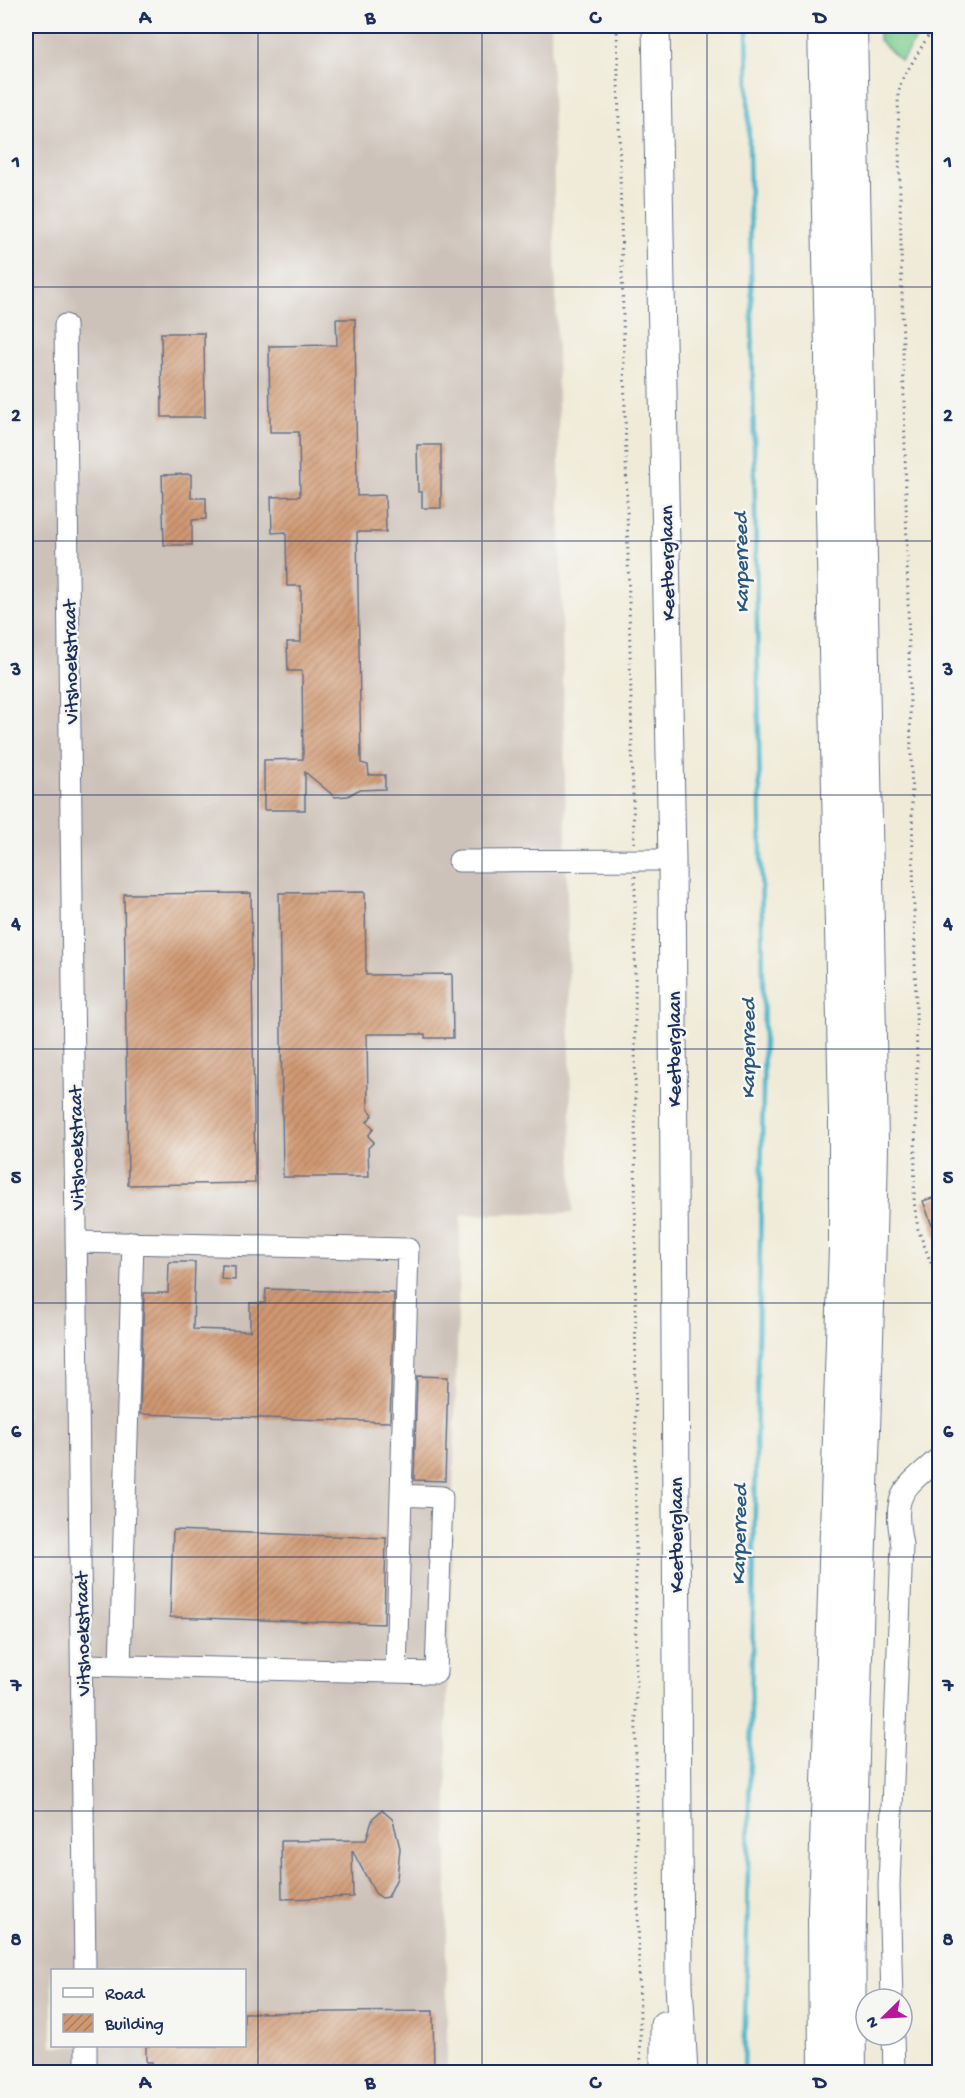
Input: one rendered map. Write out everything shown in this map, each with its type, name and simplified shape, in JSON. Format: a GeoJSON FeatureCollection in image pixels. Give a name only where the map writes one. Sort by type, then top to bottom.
{"type":"FeatureCollection","features":[{"type":"Feature","properties":{"kind":"highway"},"geometry":{"type":"LineString","coordinates":[[825,26],[831,337],[831,512],[846,1112],[844,1271],[824,1910],[825,2073]]}},
{"type":"Feature","properties":{"kind":"highway"},"geometry":{"type":"LineString","coordinates":[[850,2073],[851,1852],[868,1340],[872,1143],[851,26]]}},
{"type":"Feature","properties":{"kind":"main road","name":"Keetberglaan"},"geometry":{"type":"LineString","coordinates":[[641,26],[646,860],[664,2073]]}},
{"type":"Feature","properties":{"kind":"main road","name":"Keetberglaan"},"geometry":{"type":"LineString","coordinates":[[656,26],[672,847],[679,1984],[684,2073]]}},
{"type":"Feature","properties":{"kind":"street","name":"Vitshoekstraat"},"geometry":{"type":"LineString","coordinates":[[65,325],[85,1969]]}},
{"type":"Feature","properties":{"kind":"street"},"geometry":{"type":"LineString","coordinates":[[459,861],[646,860]]}},
{"type":"Feature","properties":{"kind":"street"},"geometry":{"type":"LineString","coordinates":[[76,1242],[408,1249],[396,1672]]}},
{"type":"Feature","properties":{"kind":"street"},"geometry":{"type":"LineString","coordinates":[[120,1666],[133,1242]]}},
{"type":"Feature","properties":{"kind":"street"},"geometry":{"type":"LineString","coordinates":[[892,1987],[889,1886],[902,1545],[897,1505],[902,1492],[939,1457]]}},
{"type":"Feature","properties":{"kind":"street"},"geometry":{"type":"LineString","coordinates":[[82,1665],[436,1673],[442,1497],[402,1495]]}},
{"type":"Feature","properties":{"kind":"street"},"geometry":{"type":"LineString","coordinates":[[86,2047],[86,2073]]}},
{"type":"Feature","properties":{"kind":"street"},"geometry":{"type":"LineString","coordinates":[[893,2047],[894,2073]]}},
{"type":"Feature","properties":{"kind":"path"},"geometry":{"type":"LineString","coordinates":[[617,26],[646,860],[636,1795],[641,2073]]}},
{"type":"Feature","properties":{"kind":"path"},"geometry":{"type":"LineString","coordinates":[[934,26],[903,78],[898,94],[915,979],[914,1202],[918,1229],[939,1287]]}},
{"type":"Feature","properties":{"kind":"shaded area"},"geometry":{"type":"Polygon","coordinates":[[[26,26],[551,26],[573,1213],[461,1215],[447,1695],[447,2072],[26,2072],[26,26]]]}},
{"type":"Feature","properties":{"kind":"green space"},"geometry":{"type":"Polygon","coordinates":[[[879,26],[925,26],[901,61],[879,40],[879,26]]]}},
{"type":"Feature","properties":{"kind":"building"},"geometry":{"type":"Polygon","coordinates":[[[336,319],[355,319],[357,496],[385,495],[386,532],[357,532],[361,763],[368,765],[369,775],[385,775],[385,789],[358,790],[348,796],[335,797],[305,772],[305,810],[264,810],[264,760],[303,759],[302,671],[288,671],[287,642],[301,642],[301,586],[287,586],[286,532],[272,533],[271,497],[300,496],[299,432],[270,432],[269,346],[337,345],[336,319]]]}},
{"type":"Feature","properties":{"kind":"building"},"geometry":{"type":"Polygon","coordinates":[[[161,333],[204,333],[205,417],[162,417],[161,333]]]}},
{"type":"Feature","properties":{"kind":"building"},"geometry":{"type":"Polygon","coordinates":[[[417,445],[441,445],[441,508],[422,508],[422,492],[418,492],[417,445]]]}},
{"type":"Feature","properties":{"kind":"building"},"geometry":{"type":"Polygon","coordinates":[[[191,474],[191,498],[206,498],[206,519],[192,520],[192,545],[164,545],[162,475],[191,474]]]}},
{"type":"Feature","properties":{"kind":"building"},"geometry":{"type":"Polygon","coordinates":[[[365,892],[366,975],[452,974],[453,1038],[425,1038],[425,1034],[367,1034],[368,1109],[373,1114],[367,1122],[374,1128],[368,1136],[374,1142],[368,1148],[369,1177],[283,1177],[279,893],[365,892]]]}},
{"type":"Feature","properties":{"kind":"building"},"geometry":{"type":"Polygon","coordinates":[[[251,893],[255,1183],[128,1185],[124,894],[251,893]]]}},
{"type":"Feature","properties":{"kind":"building"},"geometry":{"type":"Polygon","coordinates":[[[939,1196],[939,1242],[938,1242],[923,1201],[939,1196]]]}},
{"type":"Feature","properties":{"kind":"building"},"geometry":{"type":"Polygon","coordinates":[[[169,1262],[195,1262],[193,1329],[250,1331],[250,1303],[265,1303],[266,1289],[394,1293],[390,1422],[140,1414],[144,1293],[168,1293],[169,1262]]]}},
{"type":"Feature","properties":{"kind":"building"},"geometry":{"type":"Polygon","coordinates":[[[222,1265],[235,1266],[235,1280],[221,1279],[222,1265]]]}},
{"type":"Feature","properties":{"kind":"building"},"geometry":{"type":"Polygon","coordinates":[[[417,1376],[448,1377],[445,1481],[414,1480],[417,1376]]]}},
{"type":"Feature","properties":{"kind":"building"},"geometry":{"type":"Polygon","coordinates":[[[173,1530],[386,1538],[384,1624],[170,1617],[173,1530]]]}},
{"type":"Feature","properties":{"kind":"building"},"geometry":{"type":"Polygon","coordinates":[[[382,1810],[393,1820],[400,1848],[397,1878],[388,1897],[382,1898],[375,1893],[352,1850],[353,1897],[282,1899],[281,1841],[366,1840],[373,1818],[382,1810]]]}},
{"type":"Feature","properties":{"kind":"building"},"geometry":{"type":"Polygon","coordinates":[[[433,2011],[434,2073],[152,2073],[152,2062],[146,2062],[146,2047],[246,2047],[246,2013],[433,2011]]]}},
{"type":"Feature","properties":{"kind":"waterway","name":"Karperreed"},"geometry":{"type":"LineString","coordinates":[[744,2072],[764,1039],[747,26]]}}]}
